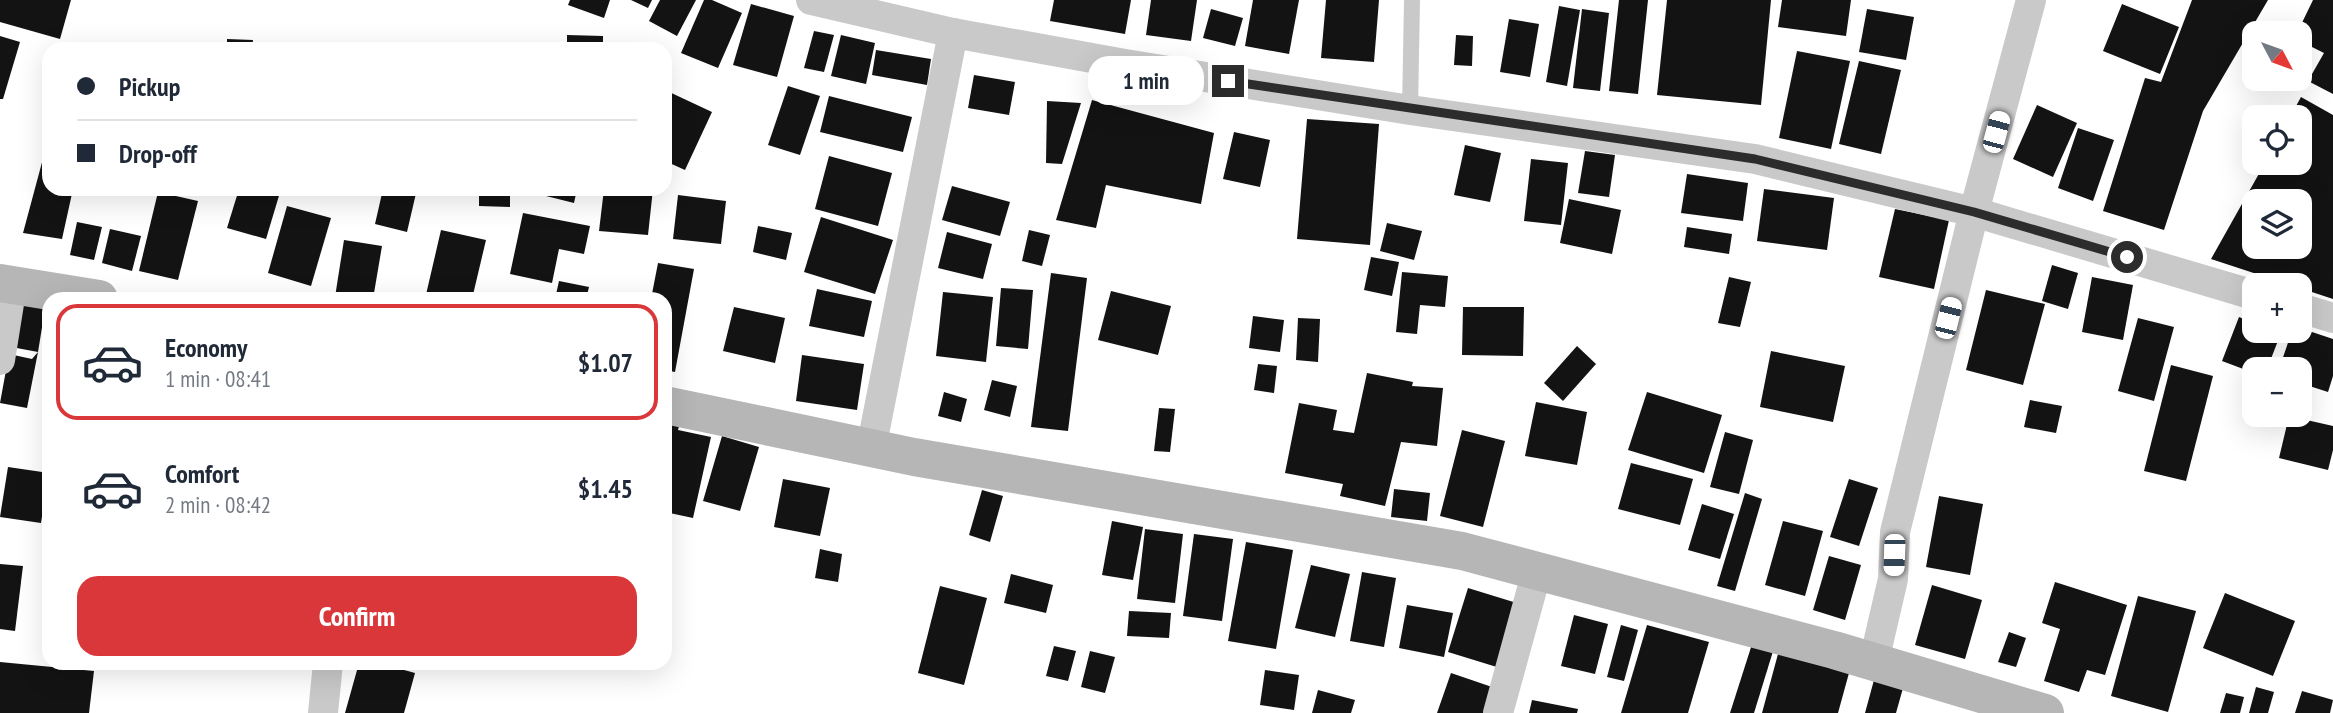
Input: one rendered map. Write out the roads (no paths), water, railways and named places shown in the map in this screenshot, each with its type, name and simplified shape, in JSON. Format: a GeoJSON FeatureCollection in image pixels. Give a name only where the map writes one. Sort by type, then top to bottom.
{"type":"FeatureCollection","features":[{"type":"Feature","properties":{"kind":"street"},"geometry":{"type":"LineString","coordinates":[[811,0],[953,33],[1410,110],[1755,159],[1974,212],[2242,291]]}},
{"type":"Feature","properties":{"kind":"street"},"geometry":{"type":"LineString","coordinates":[[1874,661],[1893,579],[1895,532],[1974,212],[2031,0]]}},
{"type":"Feature","properties":{"kind":"street"},"geometry":{"type":"LineString","coordinates":[[871,449],[953,33]]}},
{"type":"Feature","properties":{"kind":"street"},"geometry":{"type":"LineString","coordinates":[[0,360],[6,284],[56,292]]}},
{"type":"Feature","properties":{"kind":"street"},"geometry":{"type":"LineString","coordinates":[[2312,312],[2333,318]]}},
{"type":"Feature","properties":{"kind":"street"},"geometry":{"type":"LineString","coordinates":[[672,406],[871,449],[1462,551],[1874,661],[2046,713]]}},
{"type":"Feature","properties":{"kind":"street"},"geometry":{"type":"LineString","coordinates":[[1498,713],[1537,571]]}},
{"type":"Feature","properties":{"kind":"street"},"geometry":{"type":"LineString","coordinates":[[323,713],[327,670]]}},
{"type":"Feature","properties":{"kind":"lane"},"geometry":{"type":"LineString","coordinates":[[1410,110],[1412,0]]}}]}
